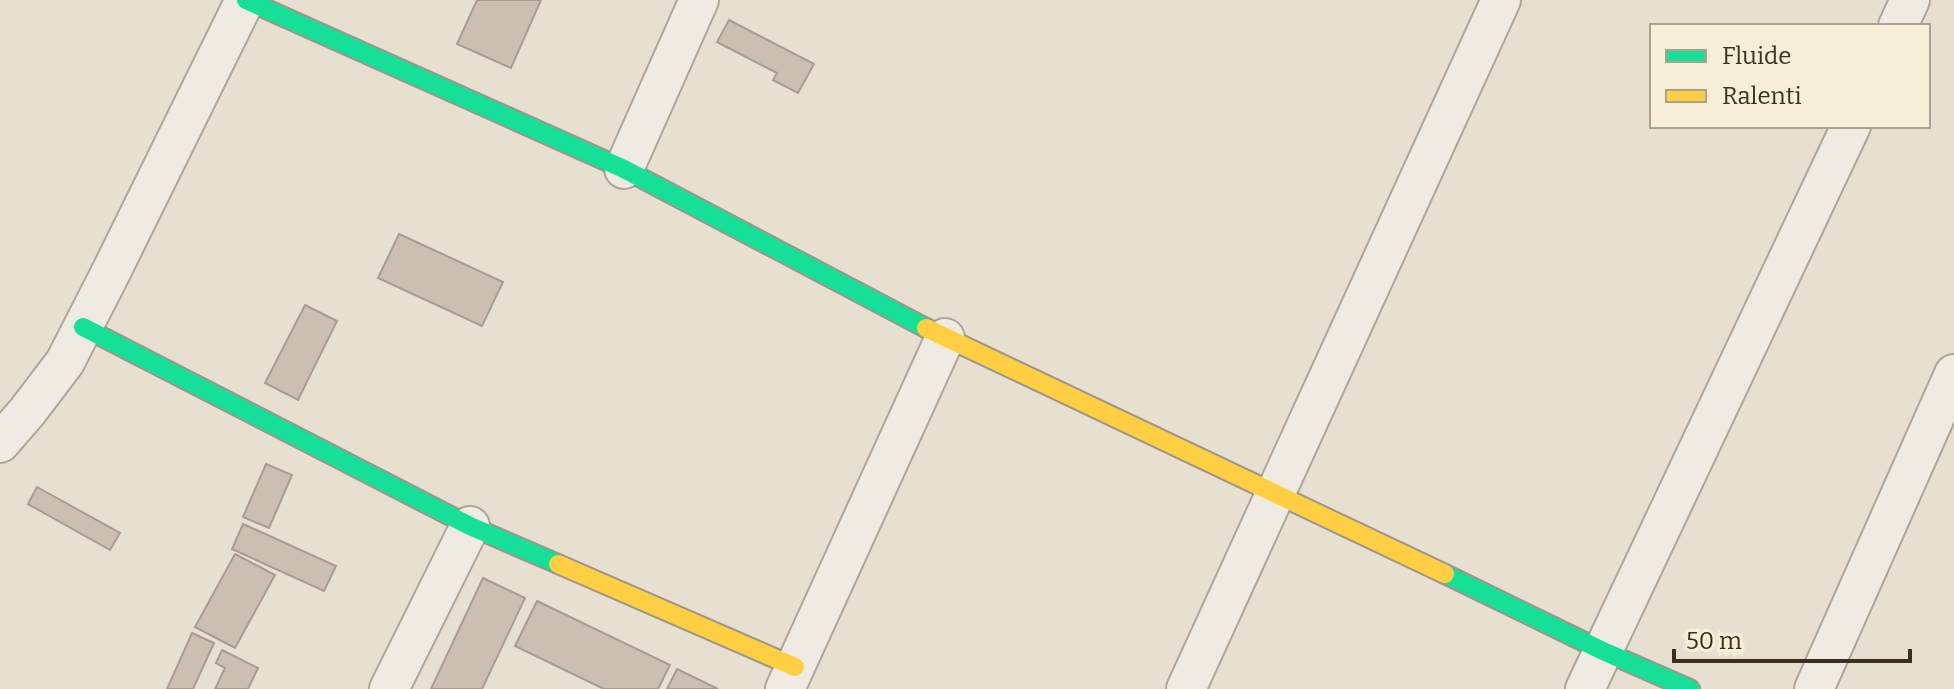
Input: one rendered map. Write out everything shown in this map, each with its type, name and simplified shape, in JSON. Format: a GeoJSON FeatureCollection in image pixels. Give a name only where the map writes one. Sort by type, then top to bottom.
{"type":"FeatureCollection","features":[{"type":"Feature","properties":{"kind":"street"},"geometry":{"type":"LineString","coordinates":[[0,443],[65,362],[245,0],[624,169],[945,338],[1603,651],[1690,689]]}},
{"type":"Feature","properties":{"kind":"street"},"geometry":{"type":"LineString","coordinates":[[624,169],[699,0]]}},
{"type":"Feature","properties":{"kind":"street"},"geometry":{"type":"LineString","coordinates":[[1186,689],[1500,0]]}},
{"type":"Feature","properties":{"kind":"street"},"geometry":{"type":"LineString","coordinates":[[1899,24],[1910,0]]}},
{"type":"Feature","properties":{"kind":"street"},"geometry":{"type":"LineString","coordinates":[[1585,689],[1850,128]]}},
{"type":"Feature","properties":{"kind":"street"},"geometry":{"type":"LineString","coordinates":[[83,327],[470,526],[790,678],[945,338]]}},
{"type":"Feature","properties":{"kind":"street"},"geometry":{"type":"LineString","coordinates":[[1814,689],[1953,381]]}},
{"type":"Feature","properties":{"kind":"street"},"geometry":{"type":"LineString","coordinates":[[389,689],[470,526]]}},
{"type":"Feature","properties":{"kind":"building"},"geometry":{"type":"Polygon","coordinates":[[[477,0],[541,0],[511,68],[457,44],[477,0]]]}},
{"type":"Feature","properties":{"kind":"building"},"geometry":{"type":"Polygon","coordinates":[[[729,20],[814,64],[798,93],[773,80],[777,73],[717,42],[729,20]]]}},
{"type":"Feature","properties":{"kind":"building"},"geometry":{"type":"Polygon","coordinates":[[[399,234],[503,282],[482,326],[378,278],[399,234]]]}},
{"type":"Feature","properties":{"kind":"building"},"geometry":{"type":"Polygon","coordinates":[[[305,305],[337,321],[298,400],[265,383],[305,305]]]}},
{"type":"Feature","properties":{"kind":"building"},"geometry":{"type":"Polygon","coordinates":[[[266,464],[292,475],[269,528],[243,517],[266,464]]]}},
{"type":"Feature","properties":{"kind":"building"},"geometry":{"type":"Polygon","coordinates":[[[37,487],[120,533],[110,550],[28,504],[37,487]]]}},
{"type":"Feature","properties":{"kind":"building"},"geometry":{"type":"Polygon","coordinates":[[[243,524],[336,566],[324,591],[232,549],[243,524]]]}},
{"type":"Feature","properties":{"kind":"building"},"geometry":{"type":"Polygon","coordinates":[[[235,554],[275,575],[235,648],[195,627],[235,554]]]}},
{"type":"Feature","properties":{"kind":"building"},"geometry":{"type":"Polygon","coordinates":[[[483,578],[525,598],[482,689],[431,689],[483,578]]]}},
{"type":"Feature","properties":{"kind":"building"},"geometry":{"type":"Polygon","coordinates":[[[537,601],[670,665],[658,689],[604,689],[515,646],[537,601]]]}},
{"type":"Feature","properties":{"kind":"building"},"geometry":{"type":"Polygon","coordinates":[[[192,633],[214,643],[193,689],[167,689],[192,633]]]}},
{"type":"Feature","properties":{"kind":"building"},"geometry":{"type":"Polygon","coordinates":[[[222,650],[258,668],[248,689],[215,689],[225,668],[216,663],[222,650]]]}},
{"type":"Feature","properties":{"kind":"building"},"geometry":{"type":"Polygon","coordinates":[[[677,669],[718,689],[667,689],[677,669]]]}},
{"type":"Feature","properties":{"kind":"traffic: fast"},"geometry":{"type":"LineString","coordinates":[[246,0],[624,169],[926,328]]}},
{"type":"Feature","properties":{"kind":"traffic: fast"},"geometry":{"type":"LineString","coordinates":[[83,327],[470,526],[558,564]]}},
{"type":"Feature","properties":{"kind":"traffic: fast"},"geometry":{"type":"LineString","coordinates":[[1445,574],[1603,651],[1690,689]]}},
{"type":"Feature","properties":{"kind":"traffic: slow"},"geometry":{"type":"LineString","coordinates":[[926,328],[1445,574]]}},
{"type":"Feature","properties":{"kind":"traffic: slow"},"geometry":{"type":"LineString","coordinates":[[558,564],[795,667]]}}]}
